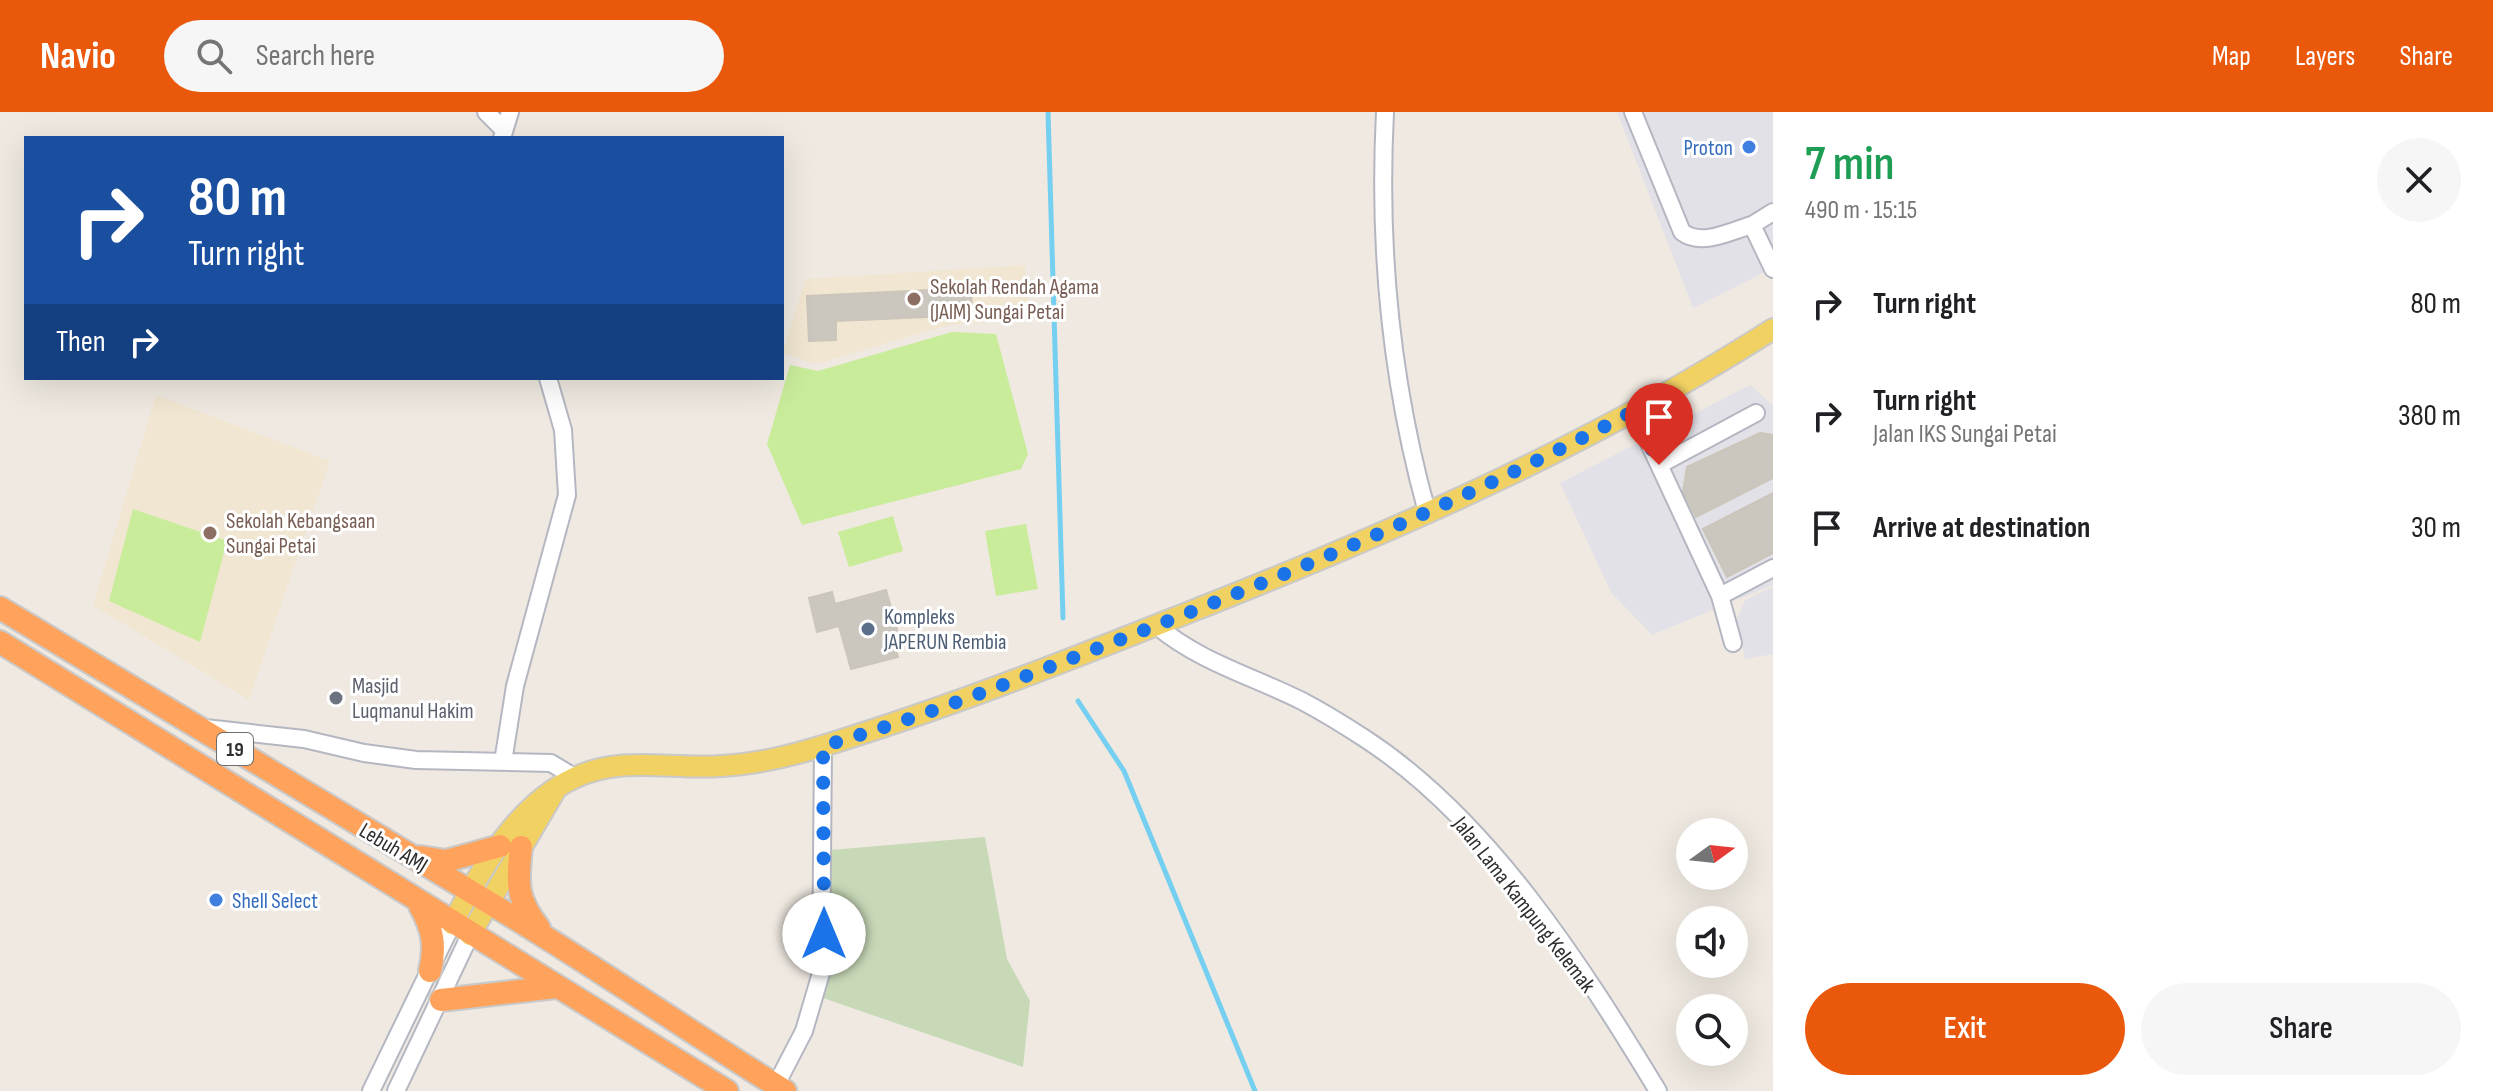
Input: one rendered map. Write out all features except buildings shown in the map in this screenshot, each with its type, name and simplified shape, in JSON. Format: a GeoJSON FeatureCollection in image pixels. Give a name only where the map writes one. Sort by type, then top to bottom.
{"type":"FeatureCollection","features":[{"type":"Feature","properties":{"kind":"highway","name":"Lebuh AMJ"},"geometry":{"type":"LineString","coordinates":[[0,608],[204,728],[400,851],[478,896],[780,1088]]}},
{"type":"Feature","properties":{"kind":"highway","name":"Lebuh AMJ"},"geometry":{"type":"LineString","coordinates":[[0,642],[461,930],[727,1091]]}},
{"type":"Feature","properties":{"kind":"highway"},"geometry":{"type":"LineString","coordinates":[[400,851],[446,861],[510,847],[523,906],[563,949]]}},
{"type":"Feature","properties":{"kind":"highway"},"geometry":{"type":"LineString","coordinates":[[413,900],[433,928],[435,950],[430,971]]}},
{"type":"Feature","properties":{"kind":"highway"},"geometry":{"type":"LineString","coordinates":[[441,1000],[556,987]]}},
{"type":"Feature","properties":{"kind":"main road"},"geometry":{"type":"LineString","coordinates":[[461,930],[478,896],[510,847],[529,807],[574,777],[619,765],[722,766],[823,746],[995,689],[1157,626],[1427,512],[1634,411],[1773,329]]}},
{"type":"Feature","properties":{"kind":"street"},"geometry":{"type":"LineString","coordinates":[[486,112],[503,134]]}},
{"type":"Feature","properties":{"kind":"street"},"geometry":{"type":"LineString","coordinates":[[503,134],[510,112]]}},
{"type":"Feature","properties":{"kind":"street"},"geometry":{"type":"LineString","coordinates":[[1385,112],[1383,249],[1400,398],[1427,512]]}},
{"type":"Feature","properties":{"kind":"street"},"geometry":{"type":"LineString","coordinates":[[1633,112],[1682,232],[1692,239],[1701,240],[1752,225],[1773,212]]}},
{"type":"Feature","properties":{"kind":"street"},"geometry":{"type":"LineString","coordinates":[[1752,225],[1773,269]]}},
{"type":"Feature","properties":{"kind":"street"},"geometry":{"type":"LineString","coordinates":[[503,762],[515,686],[567,495],[563,430],[549,380]]}},
{"type":"Feature","properties":{"kind":"street"},"geometry":{"type":"LineString","coordinates":[[1634,411],[1720,596],[1733,643]]}},
{"type":"Feature","properties":{"kind":"street"},"geometry":{"type":"LineString","coordinates":[[1659,465],[1756,413]]}},
{"type":"Feature","properties":{"kind":"street"},"geometry":{"type":"LineString","coordinates":[[1720,596],[1773,568]]}},
{"type":"Feature","properties":{"kind":"street","name":"Jalan Lama Kampung Kelemak"},"geometry":{"type":"LineString","coordinates":[[1157,626],[1190,652],[1300,700],[1336,720],[1424,783],[1478,838],[1544,920],[1582,972],[1658,1091]]}},
{"type":"Feature","properties":{"kind":"street"},"geometry":{"type":"LineString","coordinates":[[204,728],[292,737],[416,760],[551,763],[574,777]]}},
{"type":"Feature","properties":{"kind":"street"},"geometry":{"type":"LineString","coordinates":[[780,1088],[804,1031],[821,973],[823,746]]}},
{"type":"Feature","properties":{"kind":"street"},"geometry":{"type":"LineString","coordinates":[[371,1091],[430,971],[461,930]]}},
{"type":"Feature","properties":{"kind":"street"},"geometry":{"type":"LineString","coordinates":[[396,1091],[441,1000],[461,930]]}},
{"type":"Feature","properties":{"kind":"shaded area"},"geometry":{"type":"Polygon","coordinates":[[[1617,112],[1773,112],[1773,268],[1693,308],[1617,112]]]}},
{"type":"Feature","properties":{"kind":"shaded area","name":"Sekolah Rendah Agama (JAIM) Sungai Petai"},"geometry":{"type":"Polygon","coordinates":[[[1025,265],[1031,320],[952,324],[816,364],[784,354],[806,279],[1025,265]]]}},
{"type":"Feature","properties":{"kind":"shaded area"},"geometry":{"type":"Polygon","coordinates":[[[1750,385],[1773,405],[1773,585],[1652,635],[1611,592],[1560,483],[1750,385]]]}},
{"type":"Feature","properties":{"kind":"shaded area","name":"Sekolah Kebangsaan Sungai Petai"},"geometry":{"type":"Polygon","coordinates":[[[156,395],[330,461],[249,700],[93,605],[156,395]]]}},
{"type":"Feature","properties":{"kind":"shaded area"},"geometry":{"type":"Polygon","coordinates":[[[1773,587],[1773,654],[1745,659],[1736,621],[1745,600],[1773,587]]]}},
{"type":"Feature","properties":{"kind":"green space"},"geometry":{"type":"Polygon","coordinates":[[[952,332],[996,334],[1028,454],[1021,469],[802,525],[767,444],[790,365],[818,371],[952,332]]]}},
{"type":"Feature","properties":{"kind":"green space"},"geometry":{"type":"Polygon","coordinates":[[[133,509],[227,541],[200,642],[109,601],[133,509]]]}},
{"type":"Feature","properties":{"kind":"green space"},"geometry":{"type":"Polygon","coordinates":[[[893,516],[903,551],[849,567],[838,532],[893,516]]]}},
{"type":"Feature","properties":{"kind":"green space"},"geometry":{"type":"Polygon","coordinates":[[[1026,524],[1038,589],[996,596],[985,531],[1026,524]]]}},
{"type":"Feature","properties":{"kind":"green space"},"geometry":{"type":"Polygon","coordinates":[[[985,837],[1007,959],[1030,1001],[1023,1067],[823,998],[830,926],[830,850],[985,837]]]}},
{"type":"Feature","properties":{"kind":"waterway"},"geometry":{"type":"LineString","coordinates":[[1048,112],[1063,618]]}},
{"type":"Feature","properties":{"kind":"waterway"},"geometry":{"type":"LineString","coordinates":[[1078,701],[1124,771],[1255,1091]]}},
{"type":"Feature","properties":{"kind":"place","name":"Proton"},"geometry":{"type":"Point","coordinates":[1749,147]}},
{"type":"Feature","properties":{"kind":"place","name":"Sekolah Rendah Agama (JAIM) Sungai Petai"},"geometry":{"type":"Point","coordinates":[914,299]}},
{"type":"Feature","properties":{"kind":"place","name":"Sekolah Kebangsaan Sungai Petai"},"geometry":{"type":"Point","coordinates":[210,533]}},
{"type":"Feature","properties":{"kind":"place","name":"Kompleks JAPERUN Rembia"},"geometry":{"type":"Point","coordinates":[868,629]}},
{"type":"Feature","properties":{"kind":"place","name":"Masjid Luqmanul Hakim"},"geometry":{"type":"Point","coordinates":[336,698]}},
{"type":"Feature","properties":{"kind":"place","name":"Shell Select"},"geometry":{"type":"Point","coordinates":[216,900]}},
{"type":"Feature","properties":{"kind":"route"},"geometry":{"type":"LineString","coordinates":[[824,934],[823,746],[995,689],[1305,566],[1491,483],[1634,411],[1659,465]]}}]}
